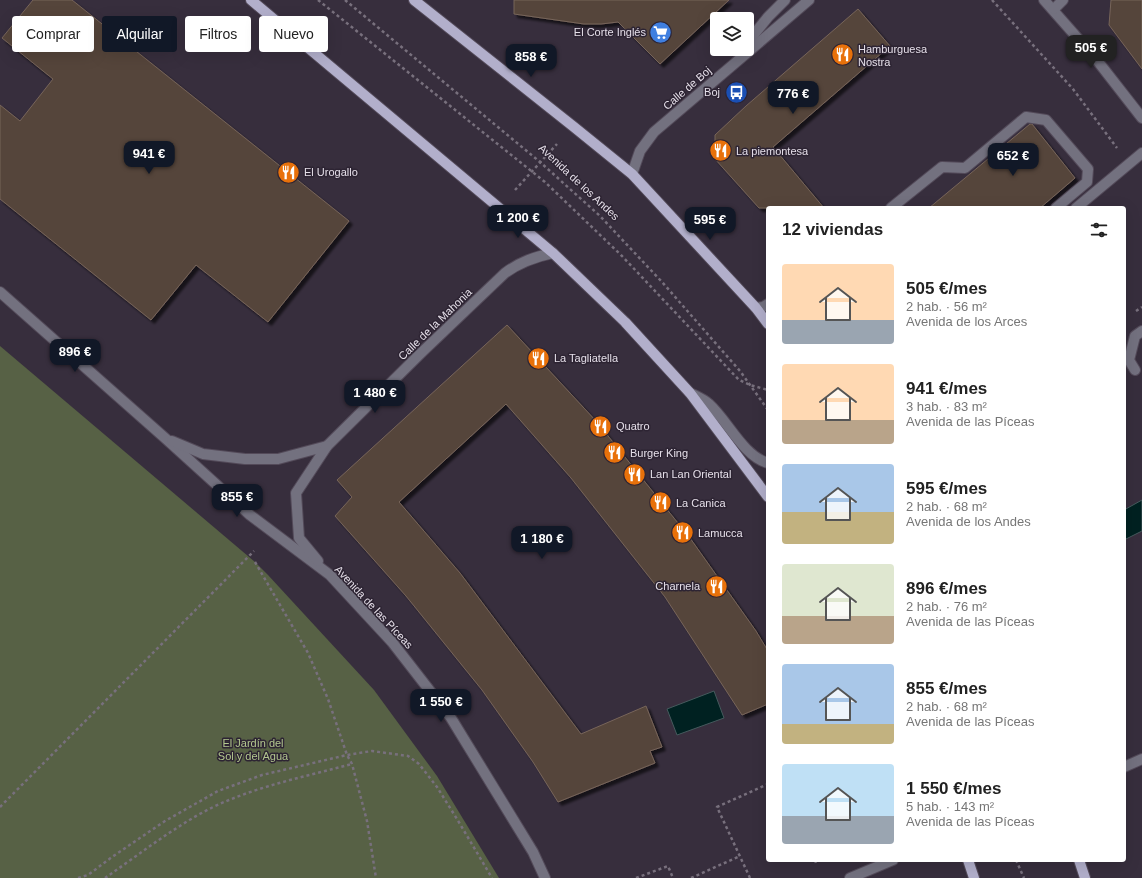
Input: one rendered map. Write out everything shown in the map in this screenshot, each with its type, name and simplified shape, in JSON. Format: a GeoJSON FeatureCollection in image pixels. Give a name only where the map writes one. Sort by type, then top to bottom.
{"type":"FeatureCollection","features":[{"type":"Feature","properties":{"kind":"main road"},"geometry":{"type":"LineString","coordinates":[[414,0],[632,174],[756,308],[766,321]]}},
{"type":"Feature","properties":{"kind":"main road"},"geometry":{"type":"LineString","coordinates":[[254,1],[553,253],[625,322],[690,392],[766,494]]}},
{"type":"Feature","properties":{"kind":"main road"},"geometry":{"type":"LineString","coordinates":[[969,862],[974,878]]}},
{"type":"Feature","properties":{"kind":"main road"},"geometry":{"type":"LineString","coordinates":[[1080,862],[1085,878]]}},
{"type":"Feature","properties":{"kind":"street"},"geometry":{"type":"LineString","coordinates":[[754,35],[785,0]]}},
{"type":"Feature","properties":{"kind":"street","name":"Calle de Boj"},"geometry":{"type":"LineString","coordinates":[[632,174],[640,151],[654,132],[809,0]]}},
{"type":"Feature","properties":{"kind":"street"},"geometry":{"type":"LineString","coordinates":[[1044,0],[1054,9],[1096,59],[1142,118]]}},
{"type":"Feature","properties":{"kind":"street"},"geometry":{"type":"LineString","coordinates":[[1054,9],[1064,0]]}},
{"type":"Feature","properties":{"kind":"street"},"geometry":{"type":"LineString","coordinates":[[721,75],[736,56]]}},
{"type":"Feature","properties":{"kind":"street"},"geometry":{"type":"LineString","coordinates":[[893,206],[942,167],[965,168],[1026,117],[1046,120],[1088,169],[1087,182],[1058,206]]}},
{"type":"Feature","properties":{"kind":"street"},"geometry":{"type":"LineString","coordinates":[[1078,206],[1142,153]]}},
{"type":"Feature","properties":{"kind":"street","name":"Calle de la Mahonia"},"geometry":{"type":"LineString","coordinates":[[330,575],[299,538],[296,493],[327,446],[505,273],[519,263],[535,257],[553,253]]}},
{"type":"Feature","properties":{"kind":"street","name":"Avenida de las Píceas"},"geometry":{"type":"LineString","coordinates":[[0,292],[250,515],[330,575],[392,642],[451,718],[533,852],[546,878]]}},
{"type":"Feature","properties":{"kind":"street"},"geometry":{"type":"LineString","coordinates":[[756,308],[766,305]]}},
{"type":"Feature","properties":{"kind":"street"},"geometry":{"type":"LineString","coordinates":[[1135,370],[1129,360],[1135,336],[1142,331]]}},
{"type":"Feature","properties":{"kind":"street"},"geometry":{"type":"LineString","coordinates":[[690,392],[708,402],[724,419],[745,448],[766,463]]}},
{"type":"Feature","properties":{"kind":"street","name":"Calle de la Mahonia"},"geometry":{"type":"LineString","coordinates":[[165,438],[204,454],[245,459],[278,459],[327,446]]}},
{"type":"Feature","properties":{"kind":"street"},"geometry":{"type":"LineString","coordinates":[[1126,766],[1142,759]]}},
{"type":"Feature","properties":{"kind":"street"},"geometry":{"type":"LineString","coordinates":[[850,878],[887,862]]}},
{"type":"Feature","properties":{"kind":"path"},"geometry":{"type":"LineString","coordinates":[[318,0],[545,182],[622,256],[739,380],[766,389]]}},
{"type":"Feature","properties":{"kind":"path","name":"Avenida de los Andes"},"geometry":{"type":"LineString","coordinates":[[344,0],[540,162],[600,216],[662,282],[740,371],[766,407]]}},
{"type":"Feature","properties":{"kind":"path"},"geometry":{"type":"LineString","coordinates":[[992,0],[1073,89],[1128,164]]}},
{"type":"Feature","properties":{"kind":"path"},"geometry":{"type":"LineString","coordinates":[[514,190],[558,144]]}},
{"type":"Feature","properties":{"kind":"path"},"geometry":{"type":"LineString","coordinates":[[0,807],[254,551]]}},
{"type":"Feature","properties":{"kind":"path"},"geometry":{"type":"LineString","coordinates":[[255,562],[308,653],[328,698],[347,755],[352,764],[367,820],[376,878]]}},
{"type":"Feature","properties":{"kind":"path"},"geometry":{"type":"LineString","coordinates":[[78,878],[88,875],[165,821],[218,791],[262,775],[347,755],[372,751],[408,756],[419,764],[437,787],[492,878]]}},
{"type":"Feature","properties":{"kind":"path"},"geometry":{"type":"LineString","coordinates":[[104,878],[192,819],[228,800],[352,764]]}},
{"type":"Feature","properties":{"kind":"path"},"geometry":{"type":"LineString","coordinates":[[750,878],[717,807],[766,785]]}},
{"type":"Feature","properties":{"kind":"path"},"geometry":{"type":"LineString","coordinates":[[692,878],[740,856]]}},
{"type":"Feature","properties":{"kind":"path"},"geometry":{"type":"LineString","coordinates":[[1017,862],[1024,878]]}},
{"type":"Feature","properties":{"kind":"path"},"geometry":{"type":"LineString","coordinates":[[636,878],[668,866],[673,878]]}},
{"type":"Feature","properties":{"kind":"green space","name":"El Jardín del Sol y del Agua"},"geometry":{"type":"Polygon","coordinates":[[[0,346],[255,562],[268,575],[374,690],[437,776],[499,878],[0,878],[0,346]]]}},
{"type":"Feature","properties":{"kind":"shaded area"},"geometry":{"type":"Polygon","coordinates":[[[1142,500],[1142,531],[1126,539],[1126,509],[1142,500]]]}},
{"type":"Feature","properties":{"kind":"shaded area"},"geometry":{"type":"Polygon","coordinates":[[[714,691],[724,718],[677,735],[667,709],[714,691]]]}},
{"type":"Feature","properties":{"kind":"building"},"geometry":{"type":"Polygon","coordinates":[[[33,0],[72,0],[92,16],[20,16],[33,0]]]}},
{"type":"Feature","properties":{"kind":"building","name":"El Corte Inglés"},"geometry":{"type":"Polygon","coordinates":[[[514,0],[729,0],[716,12],[710,12],[710,18],[660,64],[618,22],[584,24],[514,14],[514,0]]]}},
{"type":"Feature","properties":{"kind":"building"},"geometry":{"type":"Polygon","coordinates":[[[1111,0],[1142,0],[1142,69],[1109,25],[1111,0]]]}},
{"type":"Feature","properties":{"kind":"building"},"geometry":{"type":"Polygon","coordinates":[[[858,9],[890,46],[773,147],[822,206],[766,206],[766,208],[759,208],[715,159],[715,135],[746,106],[858,9]]]}},
{"type":"Feature","properties":{"kind":"building"},"geometry":{"type":"Polygon","coordinates":[[[94,18],[102,24],[102,52],[137,52],[349,221],[268,322],[196,265],[151,320],[0,199],[0,105],[20,121],[53,79],[19,52],[94,52],[94,18]]]}},
{"type":"Feature","properties":{"kind":"building"},"geometry":{"type":"Polygon","coordinates":[[[12,26],[12,46],[2,38],[12,26]]]}},
{"type":"Feature","properties":{"kind":"building"},"geometry":{"type":"Polygon","coordinates":[[[1030,124],[1032,124],[1075,178],[1042,206],[931,206],[1030,124]]]}},
{"type":"Feature","properties":{"kind":"building"},"geometry":{"type":"Polygon","coordinates":[[[507,325],[596,421],[690,538],[756,631],[766,648],[766,705],[742,715],[665,597],[571,478],[506,404],[399,502],[460,573],[581,734],[646,706],[662,747],[650,751],[655,763],[558,802],[533,762],[482,690],[406,596],[335,516],[352,497],[337,480],[507,325]]]}},
{"type":"Feature","properties":{"kind":"place","name":"El Corte Inglés"},"geometry":{"type":"Point","coordinates":[661,32]}},
{"type":"Feature","properties":{"kind":"place","name":"Hamburguesa Nostra"},"geometry":{"type":"Point","coordinates":[842,55]}},
{"type":"Feature","properties":{"kind":"place","name":"Boj"},"geometry":{"type":"Point","coordinates":[736,92]}},
{"type":"Feature","properties":{"kind":"place","name":"La piemontesa"},"geometry":{"type":"Point","coordinates":[721,151]}},
{"type":"Feature","properties":{"kind":"place","name":"El Urogallo"},"geometry":{"type":"Point","coordinates":[288,172]}},
{"type":"Feature","properties":{"kind":"place","name":"La Tagliatella"},"geometry":{"type":"Point","coordinates":[538,358]}},
{"type":"Feature","properties":{"kind":"place","name":"Quatro"},"geometry":{"type":"Point","coordinates":[601,426]}},
{"type":"Feature","properties":{"kind":"place","name":"Burger King"},"geometry":{"type":"Point","coordinates":[615,453]}},
{"type":"Feature","properties":{"kind":"place","name":"Lan Lan Oriental"},"geometry":{"type":"Point","coordinates":[634,474]}},
{"type":"Feature","properties":{"kind":"place","name":"La Canica"},"geometry":{"type":"Point","coordinates":[660,503]}},
{"type":"Feature","properties":{"kind":"place","name":"Lamucca"},"geometry":{"type":"Point","coordinates":[682,533]}},
{"type":"Feature","properties":{"kind":"place","name":"Charnela"},"geometry":{"type":"Point","coordinates":[716,586]}}]}
